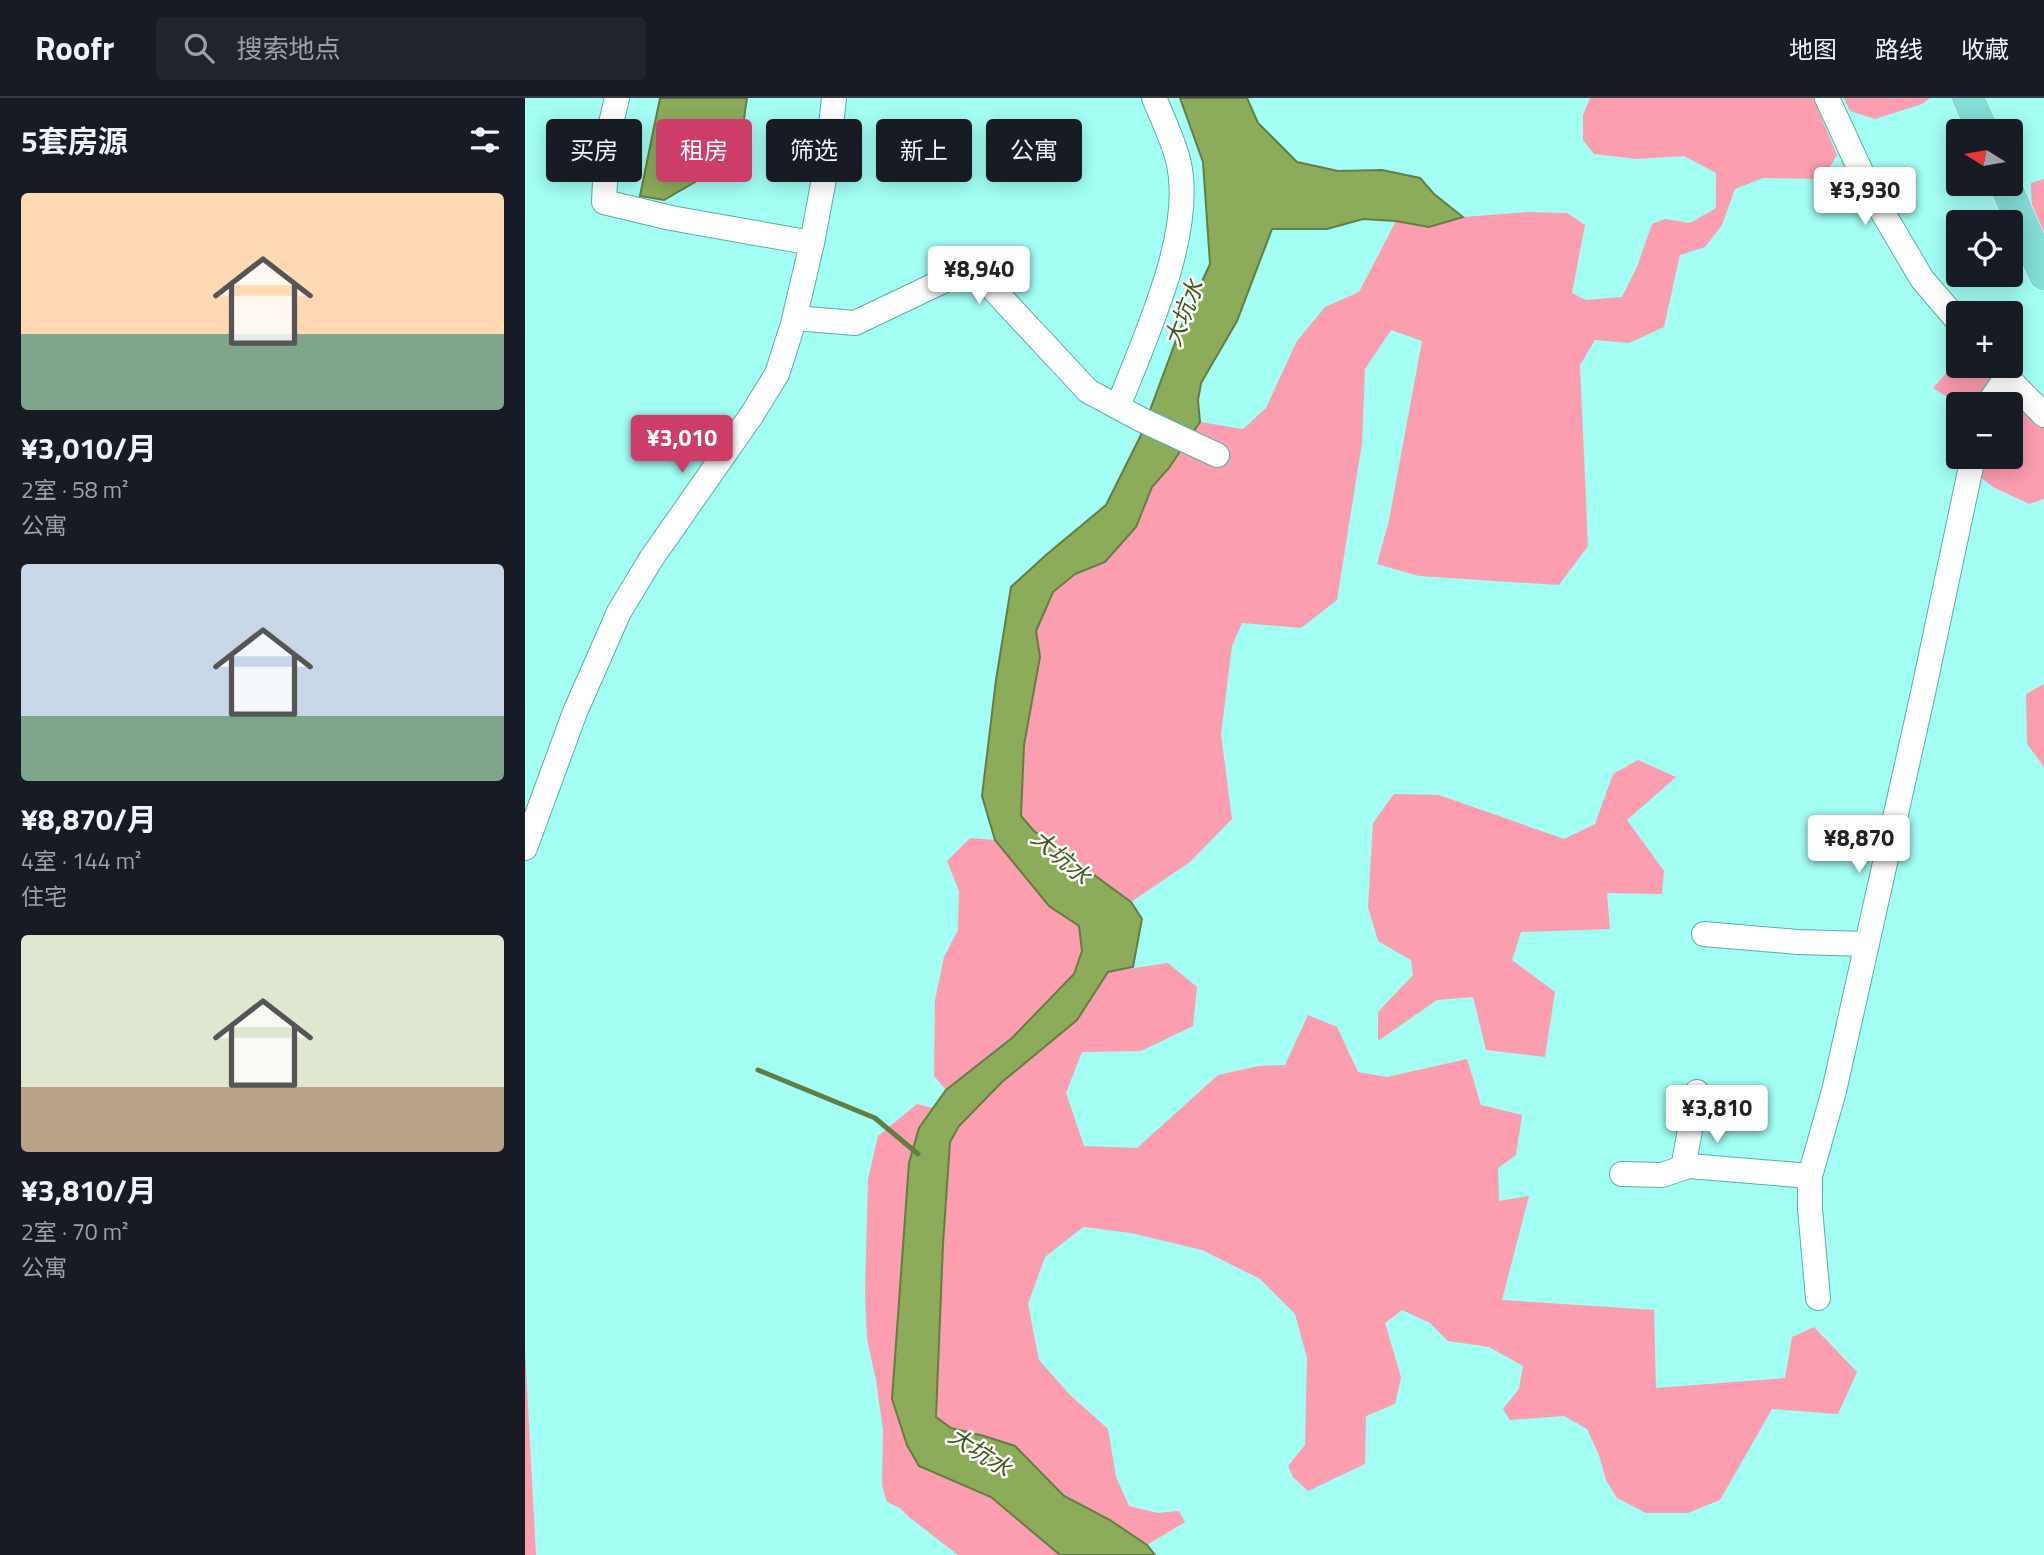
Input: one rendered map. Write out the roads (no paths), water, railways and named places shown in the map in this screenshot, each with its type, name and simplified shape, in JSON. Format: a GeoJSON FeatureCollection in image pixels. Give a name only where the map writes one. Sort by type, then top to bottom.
{"type":"FeatureCollection","features":[{"type":"Feature","properties":{"kind":"main road"},"geometry":{"type":"LineString","coordinates":[[1969,98],[1978,119]]}},
{"type":"Feature","properties":{"kind":"main road"},"geometry":{"type":"LineString","coordinates":[[2010,196],[2044,274]]}},
{"type":"Feature","properties":{"kind":"street"},"geometry":{"type":"LineString","coordinates":[[617,98],[607,140],[604,202],[671,218],[812,243]]}},
{"type":"Feature","properties":{"kind":"street"},"geometry":{"type":"LineString","coordinates":[[525,848],[575,712],[619,612],[651,559],[751,416],[777,374],[795,318],[812,243],[827,163],[834,98]]}},
{"type":"Feature","properties":{"kind":"street"},"geometry":{"type":"LineString","coordinates":[[1118,407],[1167,278],[1183,209],[1179,163],[1154,98]]}},
{"type":"Feature","properties":{"kind":"street"},"geometry":{"type":"LineString","coordinates":[[1827,98],[1876,200],[1923,279],[1946,307]]}},
{"type":"Feature","properties":{"kind":"street"},"geometry":{"type":"LineString","coordinates":[[795,318],[855,323],[960,273],[972,272],[981,275],[1089,391],[1140,419],[1217,455]]}},
{"type":"Feature","properties":{"kind":"street"},"geometry":{"type":"LineString","coordinates":[[2007,378],[2044,415]]}},
{"type":"Feature","properties":{"kind":"street"},"geometry":{"type":"LineString","coordinates":[[1818,1298],[1810,1209],[1810,1176],[1834,1091],[1970,469]]}},
{"type":"Feature","properties":{"kind":"street"},"geometry":{"type":"LineString","coordinates":[[1704,933],[1798,942],[1867,944]]}},
{"type":"Feature","properties":{"kind":"street"},"geometry":{"type":"LineString","coordinates":[[1683,1168],[1697,1092]]}},
{"type":"Feature","properties":{"kind":"street"},"geometry":{"type":"LineString","coordinates":[[1622,1174],[1662,1175],[1689,1166],[1810,1176]]}},
{"type":"Feature","properties":{"kind":"water"},"geometry":{"type":"Polygon","coordinates":[[[660,98],[747,98],[744,119],[656,119],[656,182],[695,182],[664,200],[640,196],[660,98]]]}},
{"type":"Feature","properties":{"kind":"water","name":"大坑水"},"geometry":{"type":"Polygon","coordinates":[[[1180,98],[1247,98],[1258,123],[1297,162],[1338,171],[1382,170],[1420,178],[1434,194],[1463,217],[1429,227],[1363,219],[1327,229],[1272,229],[1237,321],[1201,383],[1198,400],[1200,422],[1169,468],[1152,487],[1136,527],[1105,562],[1075,574],[1053,592],[1036,631],[1040,657],[1024,745],[1021,816],[1034,831],[1131,902],[1142,919],[1133,967],[1108,972],[1077,1020],[1002,1082],[959,1126],[950,1142],[936,1417],[951,1428],[1015,1446],[1064,1496],[1110,1520],[1147,1545],[1155,1555],[1060,1555],[991,1497],[919,1466],[907,1445],[892,1399],[909,1163],[919,1128],[946,1090],[1012,1038],[1074,974],[1082,951],[1079,926],[1049,906],[995,840],[982,796],[1011,587],[1106,505],[1140,437],[1181,327],[1210,264],[1203,162],[1180,98]]]}},
{"type":"Feature","properties":{"kind":"waterway"},"geometry":{"type":"LineString","coordinates":[[758,1070],[875,1118],[918,1154]]}}]}
